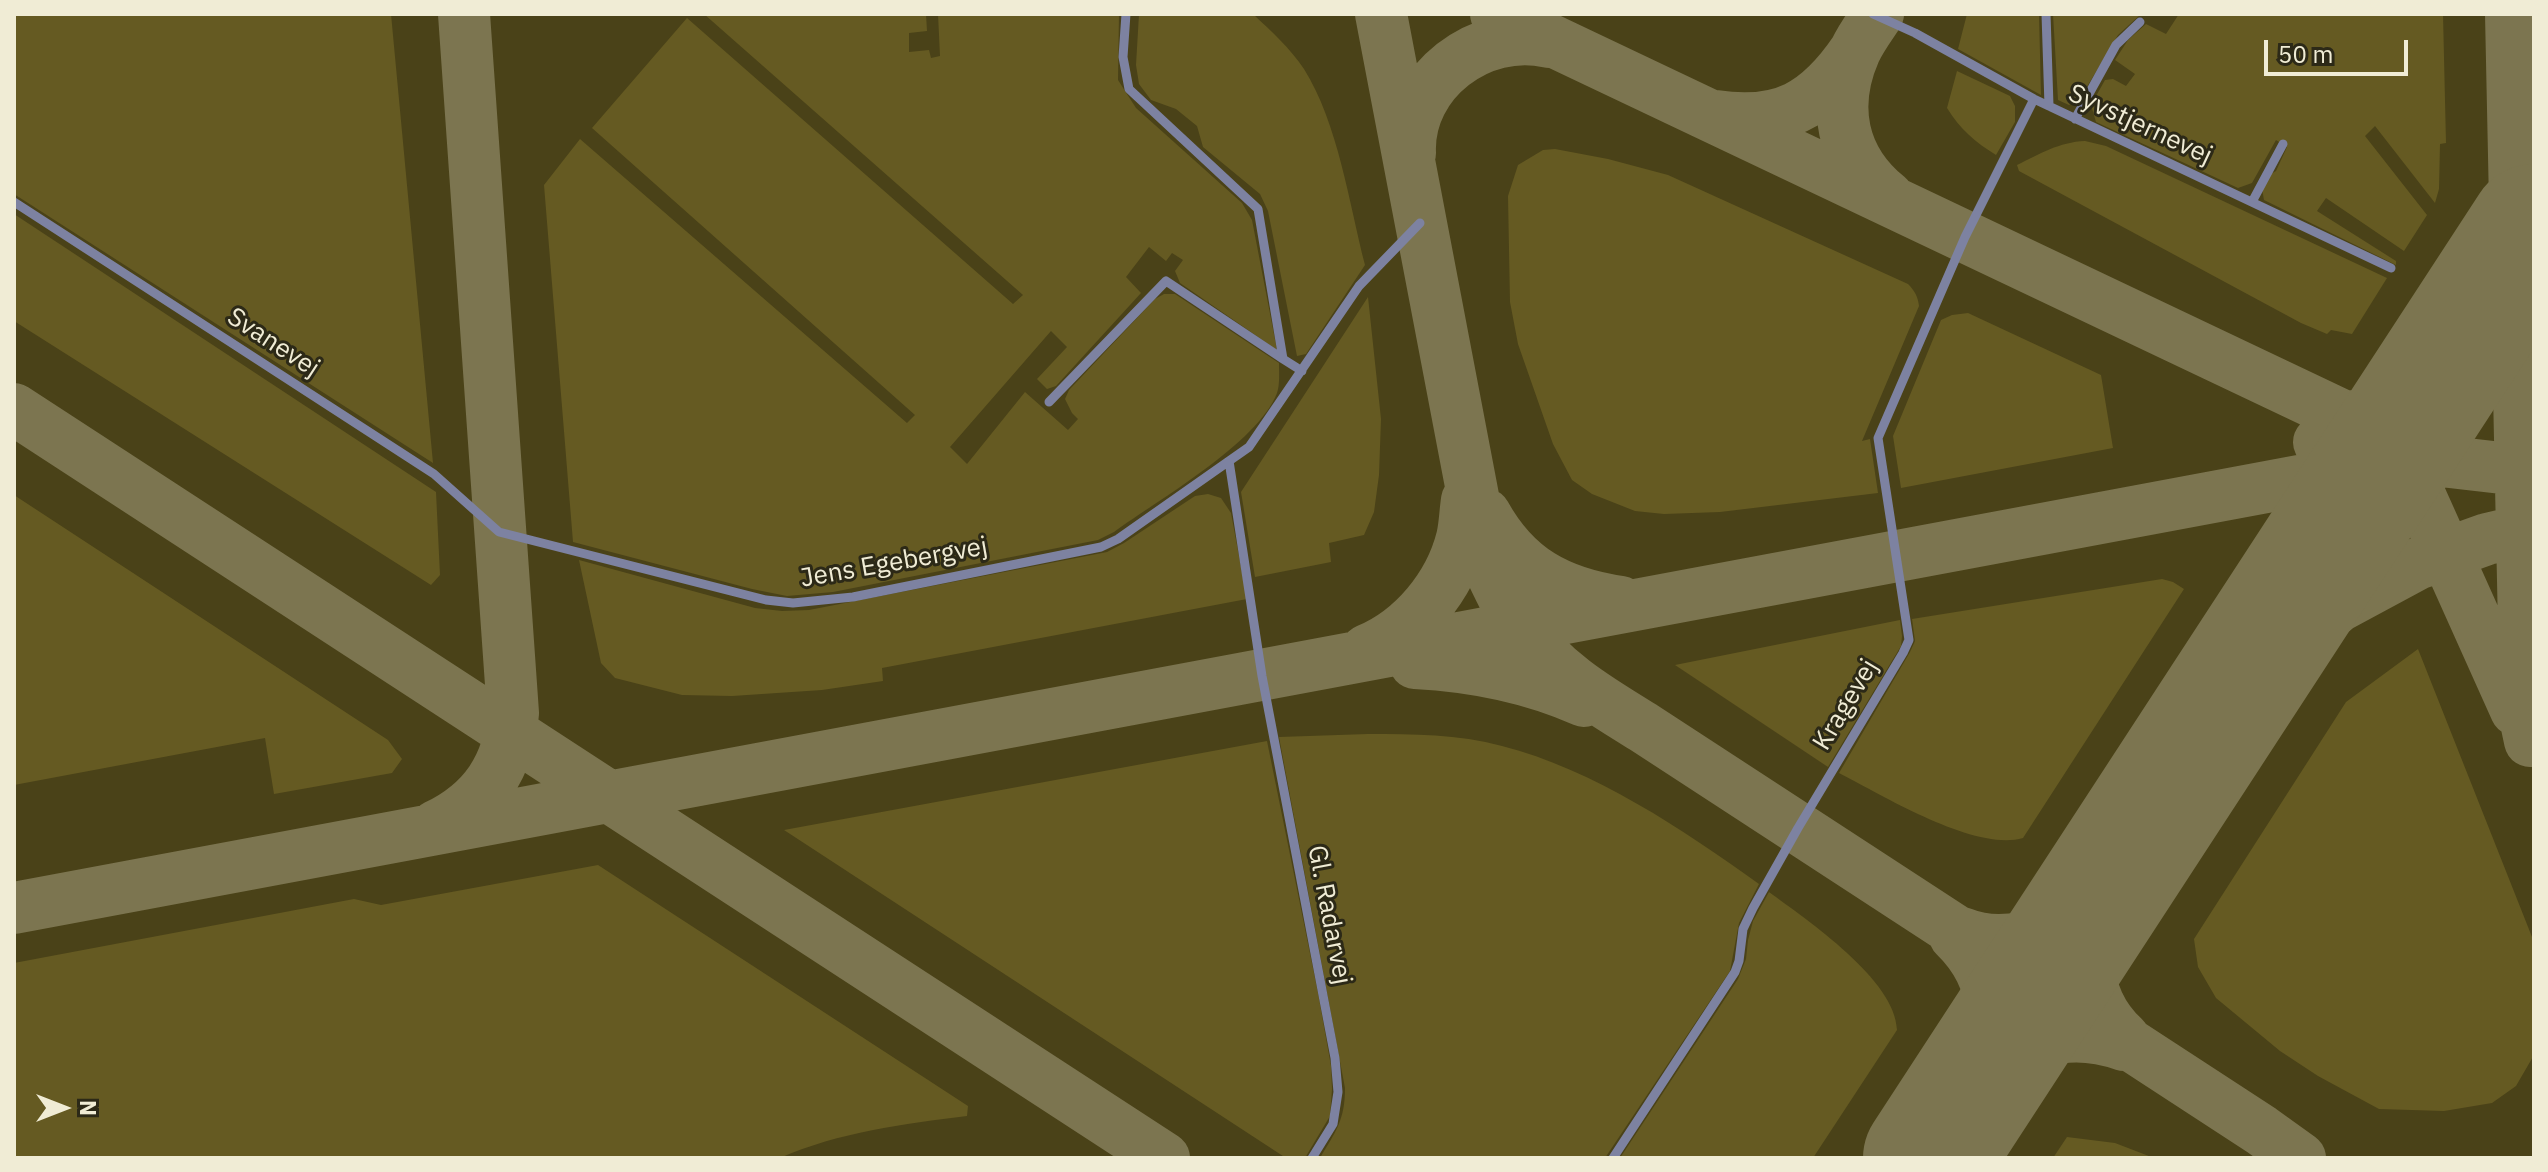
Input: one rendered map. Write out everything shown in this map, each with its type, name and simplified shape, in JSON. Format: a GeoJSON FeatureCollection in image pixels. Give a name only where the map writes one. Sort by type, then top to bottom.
{"type":"FeatureCollection","features":[{"type":"Feature","properties":{"kind":"lane"},"geometry":{"type":"LineString","coordinates":[[1126,14],[1123,57],[1129,89],[1258,209],[1283,359]]}},
{"type":"Feature","properties":{"kind":"lane","name":"Syvstjernevej"},"geometry":{"type":"LineString","coordinates":[[1873,14],[1915,33],[2034,99],[2391,268]]}},
{"type":"Feature","properties":{"kind":"lane"},"geometry":{"type":"LineString","coordinates":[[2046,14],[2049,106]]}},
{"type":"Feature","properties":{"kind":"lane"},"geometry":{"type":"LineString","coordinates":[[2075,119],[2116,45],[2140,22]]}},
{"type":"Feature","properties":{"kind":"lane","name":"Kragevej"},"geometry":{"type":"LineString","coordinates":[[1613,1158],[1735,972],[1743,929],[1753,908],[1909,640],[1878,438],[1965,237],[2034,99]]}},
{"type":"Feature","properties":{"kind":"lane"},"geometry":{"type":"LineString","coordinates":[[2252,202],[2283,144]]}},
{"type":"Feature","properties":{"kind":"lane","name":"Svanevej"},"geometry":{"type":"LineString","coordinates":[[14,202],[434,474],[499,532]]}},
{"type":"Feature","properties":{"kind":"lane","name":"Jens Egebergvej"},"geometry":{"type":"LineString","coordinates":[[499,532],[766,600],[793,603],[853,597],[1101,547],[1118,539],[1249,447],[1359,286],[1420,223]]}},
{"type":"Feature","properties":{"kind":"lane"},"geometry":{"type":"LineString","coordinates":[[1049,402],[1166,281],[1302,371]]}},
{"type":"Feature","properties":{"kind":"lane","name":"Gl. Radarvej"},"geometry":{"type":"LineString","coordinates":[[1229,461],[1262,676],[1335,1058],[1338,1092],[1333,1124],[1312,1158]]}},
{"type":"Feature","properties":{"kind":"shaded area"},"geometry":{"type":"Polygon","coordinates":[[[14,14],[391,14],[433,463],[14,194],[14,14]]]}},
{"type":"Feature","properties":{"kind":"shaded area"},"geometry":{"type":"Polygon","coordinates":[[[704,14],[926,14],[927,31],[909,33],[909,52],[929,50],[931,58],[940,56],[938,14],[1119,14],[1118,80],[1136,108],[1242,203],[1252,220],[1277,350],[1180,283],[1175,271],[1183,260],[1172,253],[1166,261],[1149,247],[1126,277],[1141,293],[1056,386],[1047,389],[1037,379],[1067,347],[1051,331],[950,447],[967,464],[1025,392],[1068,430],[1078,419],[1065,399],[1069,390],[1155,299],[1164,294],[1175,294],[1279,363],[1278,390],[1266,412],[1229,451],[1098,540],[833,592],[787,596],[573,542],[544,185],[580,139],[907,423],[915,415],[592,128],[687,18],[1013,304],[1023,295],[704,14]]]}},
{"type":"Feature","properties":{"kind":"shaded area"},"geometry":{"type":"Polygon","coordinates":[[[1139,14],[1253,14],[1293,54],[1316,90],[1334,138],[1365,265],[1306,354],[1297,356],[1268,211],[1260,194],[1203,147],[1197,126],[1176,109],[1151,100],[1139,84],[1136,65],[1139,14]]]}},
{"type":"Feature","properties":{"kind":"shaded area"},"geometry":{"type":"Polygon","coordinates":[[[1967,14],[2039,14],[2041,95],[1958,49],[1967,14]]]}},
{"type":"Feature","properties":{"kind":"shaded area"},"geometry":{"type":"Polygon","coordinates":[[[2053,14],[2141,14],[2118,35],[2079,100],[2069,105],[2058,100],[2053,14]]]}},
{"type":"Feature","properties":{"kind":"shaded area"},"geometry":{"type":"Polygon","coordinates":[[[2179,14],[2443,14],[2446,143],[2440,144],[2439,189],[2435,203],[2375,126],[2365,136],[2427,215],[2404,251],[2326,198],[2317,211],[2396,261],[2396,265],[2264,200],[2262,189],[2269,175],[2276,171],[2287,147],[2276,140],[2252,183],[2238,188],[2096,122],[2091,105],[2105,80],[2113,79],[2126,86],[2135,74],[2115,60],[2128,40],[2146,24],[2166,34],[2179,14]]]}},
{"type":"Feature","properties":{"kind":"shaded area"},"geometry":{"type":"Polygon","coordinates":[[[1957,71],[2010,96],[2015,106],[2015,122],[1996,155],[1968,134],[1947,108],[1957,71]]]}},
{"type":"Feature","properties":{"kind":"shaded area"},"geometry":{"type":"Polygon","coordinates":[[[2085,141],[2106,146],[2387,278],[2352,334],[2331,330],[2327,334],[2301,323],[2019,171],[2017,165],[2042,153],[2058,146],[2085,141]]]}},
{"type":"Feature","properties":{"kind":"shaded area"},"geometry":{"type":"Polygon","coordinates":[[[1555,149],[1668,175],[1908,284],[1916,294],[1919,306],[1862,441],[1870,439],[1878,493],[1720,512],[1664,514],[1635,511],[1592,494],[1572,480],[1553,444],[1518,344],[1510,302],[1508,196],[1518,165],[1543,150],[1555,149]]]}},
{"type":"Feature","properties":{"kind":"shaded area"},"geometry":{"type":"Polygon","coordinates":[[[14,214],[436,492],[440,575],[431,585],[14,321],[14,214]]]}},
{"type":"Feature","properties":{"kind":"shaded area"},"geometry":{"type":"Polygon","coordinates":[[[1368,297],[1381,419],[1374,512],[1364,535],[1329,543],[1331,562],[1255,577],[1241,492],[1368,297]]]}},
{"type":"Feature","properties":{"kind":"shaded area"},"geometry":{"type":"Polygon","coordinates":[[[1968,313],[2101,375],[2113,448],[1901,488],[1893,436],[1941,320],[1968,313]]]}},
{"type":"Feature","properties":{"kind":"shaded area"},"geometry":{"type":"Polygon","coordinates":[[[1208,494],[1221,498],[1231,513],[1247,599],[882,668],[883,681],[822,690],[732,696],[682,695],[615,678],[601,663],[579,560],[755,608],[809,610],[1107,552],[1195,496],[1208,494]]]}},
{"type":"Feature","properties":{"kind":"shaded area"},"geometry":{"type":"Polygon","coordinates":[[[14,495],[388,740],[402,759],[392,773],[274,794],[265,738],[14,785],[14,495]]]}},
{"type":"Feature","properties":{"kind":"shaded area"},"geometry":{"type":"Polygon","coordinates":[[[2162,579],[2184,589],[2023,838],[2003,840],[1980,837],[1955,829],[1903,807],[1839,773],[1910,652],[1915,641],[1912,619],[2162,579]]]}},
{"type":"Feature","properties":{"kind":"shaded area"},"geometry":{"type":"Polygon","coordinates":[[[1900,620],[1901,646],[1828,767],[1675,665],[1900,620]]]}},
{"type":"Feature","properties":{"kind":"shaded area"},"geometry":{"type":"Polygon","coordinates":[[[2418,649],[2534,942],[2534,1055],[2516,1086],[2492,1103],[2444,1111],[2379,1109],[2280,1051],[2216,998],[2198,967],[2194,939],[2346,702],[2418,649]]]}},
{"type":"Feature","properties":{"kind":"shaded area"},"geometry":{"type":"Polygon","coordinates":[[[1368,734],[1469,739],[1536,756],[1636,803],[1759,884],[1739,923],[1730,971],[1605,1158],[1320,1158],[1341,1117],[1345,1088],[1279,737],[1368,734]]]}},
{"type":"Feature","properties":{"kind":"shaded area"},"geometry":{"type":"Polygon","coordinates":[[[1267,741],[1331,1066],[1330,1116],[1305,1158],[1286,1158],[784,830],[1267,741]]]}},
{"type":"Feature","properties":{"kind":"shaded area"},"geometry":{"type":"Polygon","coordinates":[[[598,865],[968,1106],[967,1116],[848,1135],[780,1158],[14,1158],[14,963],[354,899],[381,905],[598,865]]]}},
{"type":"Feature","properties":{"kind":"shaded area"},"geometry":{"type":"Polygon","coordinates":[[[1769,892],[1826,935],[1866,972],[1893,1011],[1897,1030],[1813,1158],[1620,1158],[1738,979],[1746,959],[1753,921],[1769,892]]]}},
{"type":"Feature","properties":{"kind":"shaded area"},"geometry":{"type":"Polygon","coordinates":[[[2067,1137],[2115,1143],[2154,1158],[2053,1158],[2067,1137]]]}},
{"type":"Feature","properties":{"kind":"taxiway"},"geometry":{"type":"LineString","coordinates":[[436,826],[468,806],[491,781],[506,750],[513,713],[464,14]]}},
{"type":"Feature","properties":{"kind":"taxiway"},"geometry":{"type":"LineString","coordinates":[[1381,14],[1485,559],[1510,609],[1531,641],[1560,670],[1592,695],[2300,1158]]}},
{"type":"Feature","properties":{"kind":"taxiway"},"geometry":{"type":"LineString","coordinates":[[1496,14],[2343,416],[2377,431],[2442,450]]}},
{"type":"Feature","properties":{"kind":"taxiway"},"geometry":{"type":"LineString","coordinates":[[1878,14],[1855,51],[1843,92],[1843,111],[1851,149],[1872,182],[1888,197]]}},
{"type":"Feature","properties":{"kind":"taxiway"},"geometry":{"type":"LineString","coordinates":[[2511,14],[2526,722],[2530,741]]}},
{"type":"Feature","properties":{"kind":"taxiway"},"geometry":{"type":"LineString","coordinates":[[1410,153],[1412,127],[1421,103],[1435,82],[1453,64],[1474,51],[1498,42],[1523,39],[1549,42]]}},
{"type":"Feature","properties":{"kind":"taxiway"},"geometry":{"type":"LineString","coordinates":[[1715,116],[1760,118],[1796,108],[1827,85],[1855,51]]}},
{"type":"Feature","properties":{"kind":"taxiway"},"geometry":{"type":"LineString","coordinates":[[2343,416],[2391,410],[2432,385]]}},
{"type":"Feature","properties":{"kind":"taxiway"},"geometry":{"type":"LineString","coordinates":[[14,409],[1164,1158]]}},
{"type":"Feature","properties":{"kind":"taxiway"},"geometry":{"type":"LineString","coordinates":[[2382,441],[2420,496],[2516,710]]}},
{"type":"Feature","properties":{"kind":"taxiway"},"geometry":{"type":"LineString","coordinates":[[2318,559],[2330,500],[2328,471],[2319,442]]}},
{"type":"Feature","properties":{"kind":"taxiway"},"geometry":{"type":"LineString","coordinates":[[14,908],[2379,466],[2441,461],[2519,470]]}},
{"type":"Feature","properties":{"kind":"taxiway"},"geometry":{"type":"LineString","coordinates":[[1367,650],[1400,631],[1439,590],[1462,538],[1467,500]]}},
{"type":"Feature","properties":{"kind":"taxiway"},"geometry":{"type":"LineString","coordinates":[[1485,514],[1511,550],[1541,576],[1578,592],[1621,602]]}},
{"type":"Feature","properties":{"kind":"taxiway"},"geometry":{"type":"LineString","coordinates":[[2206,730],[2275,659],[2339,606],[2417,564],[2487,539],[2534,528]]}},
{"type":"Feature","properties":{"kind":"taxiway"},"geometry":{"type":"LineString","coordinates":[[1415,663],[1501,674],[1543,685],[1584,701]]}},
{"type":"Feature","properties":{"kind":"taxiway"},"geometry":{"type":"LineString","coordinates":[[2110,879],[2095,921],[2089,962],[2097,1001],[2124,1038]]}},
{"type":"Feature","properties":{"kind":"taxiway"},"geometry":{"type":"LineString","coordinates":[[1962,933],[1993,940],[2040,933],[2081,909],[2107,881]]}},
{"type":"Feature","properties":{"kind":"taxiway"},"geometry":{"type":"LineString","coordinates":[[1955,936],[1981,972],[1991,1010],[1987,1050],[1971,1091]]}},
{"type":"Feature","properties":{"kind":"taxiway"},"geometry":{"type":"LineString","coordinates":[[1970,1093],[2005,1063],[2040,1043],[2078,1036],[2124,1045]]}},
{"type":"Feature","properties":{"kind":"runway"},"geometry":{"type":"LineString","coordinates":[[1928,1158],[2534,229]]}}]}
